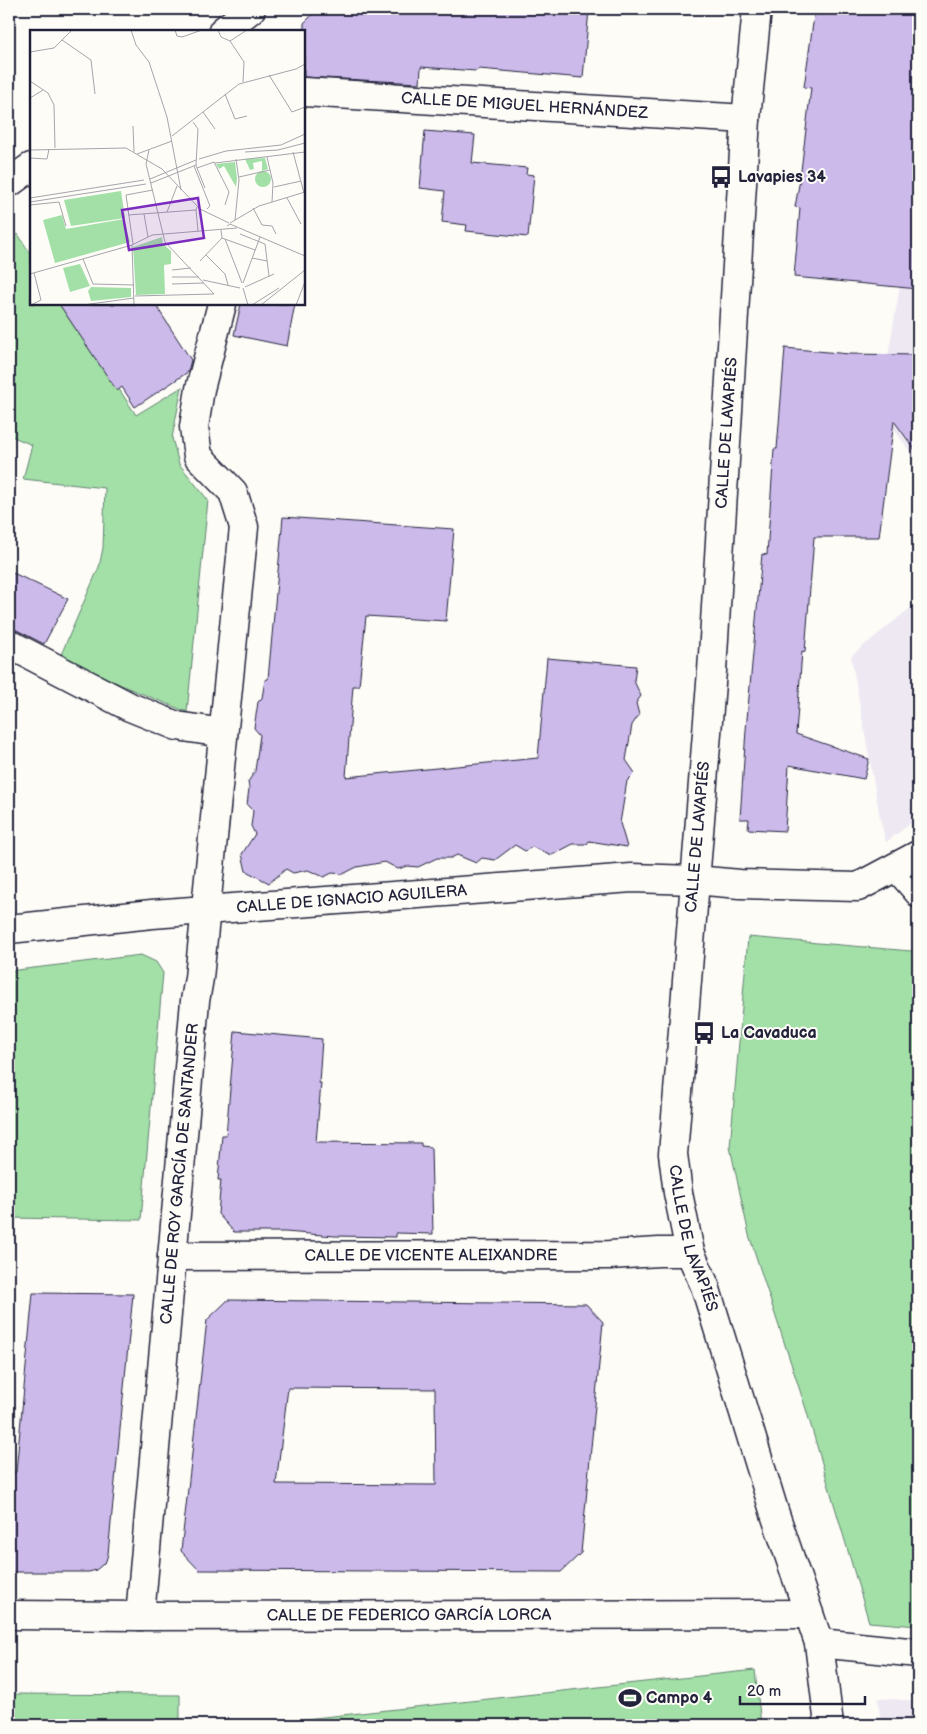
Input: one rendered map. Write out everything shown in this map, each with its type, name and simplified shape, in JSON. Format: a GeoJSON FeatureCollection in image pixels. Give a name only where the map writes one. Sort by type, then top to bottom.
{"type":"FeatureCollection","features":[{"type":"Feature","properties":{"kind":"street"},"geometry":{"type":"LineString","coordinates":[[224,30],[251,9]]}},
{"type":"Feature","properties":{"kind":"street","name":"CALLE DE LAVAPIÉS"},"geometry":{"type":"LineString","coordinates":[[757,9],[746,119],[712,671],[673,1154],[678,1193],[690,1252],[705,1286],[775,1514],[819,1643],[829,1725]]}},
{"type":"Feature","properties":{"kind":"street","name":"CALLE DE MIGUEL HERNÁNDEZ"},"geometry":{"type":"LineString","coordinates":[[305,92],[746,119]]}},
{"type":"Feature","properties":{"kind":"street"},"geometry":{"type":"LineString","coordinates":[[9,183],[30,168]]}},
{"type":"Feature","properties":{"kind":"street","name":"CALLE DE ROY GARCÍA DE SANTANDER"},"geometry":{"type":"LineString","coordinates":[[140,1616],[195,1001],[199,978],[244,527],[233,492],[198,456],[194,427],[200,389],[222,305]]}},
{"type":"Feature","properties":{"kind":"street"},"geometry":{"type":"LineString","coordinates":[[9,644],[130,707],[177,726],[223,733]]}},
{"type":"Feature","properties":{"kind":"street","name":"CALLE DE IGNACIO AGUILERA"},"geometry":{"type":"LineString","coordinates":[[9,929],[206,909],[632,878],[740,884],[858,887],[918,855]]}},
{"type":"Feature","properties":{"kind":"street","name":"CALLE DE VICENTE ALEIXANDRE"},"geometry":{"type":"LineString","coordinates":[[172,1256],[609,1255],[690,1252]]}},
{"type":"Feature","properties":{"kind":"street","name":"CALLE DE FEDERICO GARCÍA LORCA"},"geometry":{"type":"LineString","coordinates":[[9,1615],[809,1614]]}},
{"type":"Feature","properties":{"kind":"street"},"geometry":{"type":"LineString","coordinates":[[819,1643],[918,1653]]}},
{"type":"Feature","properties":{"kind":"lane"},"geometry":{"type":"LineString","coordinates":[[892,869],[918,899]]}},
{"type":"Feature","properties":{"kind":"shaded area"},"geometry":{"type":"Polygon","coordinates":[[[918,152],[918,463],[888,421],[885,374],[904,262],[918,152]]]}},
{"type":"Feature","properties":{"kind":"shaded area"},"geometry":{"type":"Polygon","coordinates":[[[918,602],[918,818],[886,842],[851,656],[918,602]]]}},
{"type":"Feature","properties":{"kind":"shaded area"},"geometry":{"type":"Polygon","coordinates":[[[878,1698],[918,1701],[918,1725],[881,1725],[878,1698]]]}},
{"type":"Feature","properties":{"kind":"green space"},"geometry":{"type":"Polygon","coordinates":[[[18,234],[30,253],[30,305],[64,305],[136,415],[182,387],[172,438],[179,464],[208,500],[187,712],[60,657],[99,567],[103,548],[105,488],[23,479],[32,445],[9,435],[9,240],[18,234]]]}},
{"type":"Feature","properties":{"kind":"green space"},"geometry":{"type":"Polygon","coordinates":[[[748,937],[911,951],[918,945],[918,1626],[869,1622],[806,1409],[749,1235],[730,1147],[748,937]]]}},
{"type":"Feature","properties":{"kind":"green space"},"geometry":{"type":"Polygon","coordinates":[[[141,955],[156,962],[163,973],[141,1220],[9,1218],[9,971],[141,955]]]}},
{"type":"Feature","properties":{"kind":"green space","name":"Campo 4"},"geometry":{"type":"Polygon","coordinates":[[[755,1670],[761,1725],[250,1725],[755,1670]]]}},
{"type":"Feature","properties":{"kind":"green space"},"geometry":{"type":"Polygon","coordinates":[[[9,1694],[180,1695],[180,1725],[9,1725],[9,1694]]]}},
{"type":"Feature","properties":{"kind":"building"},"geometry":{"type":"Polygon","coordinates":[[[318,9],[589,9],[583,78],[479,69],[476,71],[421,67],[420,83],[305,77],[304,23],[318,9]]]}},
{"type":"Feature","properties":{"kind":"building"},"geometry":{"type":"Polygon","coordinates":[[[815,9],[918,9],[918,289],[794,277],[800,208],[795,207],[811,88],[804,87],[815,9]]]}},
{"type":"Feature","properties":{"kind":"building"},"geometry":{"type":"Polygon","coordinates":[[[425,131],[475,135],[472,163],[527,168],[526,174],[534,175],[528,237],[466,231],[467,225],[442,222],[445,191],[420,188],[425,131]]]}},
{"type":"Feature","properties":{"kind":"building"},"geometry":{"type":"Polygon","coordinates":[[[60,305],[156,305],[191,360],[188,372],[135,407],[122,387],[117,391],[60,305]]]}},
{"type":"Feature","properties":{"kind":"building"},"geometry":{"type":"Polygon","coordinates":[[[241,305],[295,305],[287,346],[234,335],[241,305]]]}},
{"type":"Feature","properties":{"kind":"building"},"geometry":{"type":"Polygon","coordinates":[[[785,348],[849,354],[918,355],[918,454],[894,421],[879,537],[814,537],[805,652],[802,651],[796,734],[869,759],[864,779],[789,765],[785,831],[748,829],[749,819],[740,819],[762,554],[767,555],[774,449],[777,449],[785,348]]]}},
{"type":"Feature","properties":{"kind":"building"},"geometry":{"type":"Polygon","coordinates":[[[283,517],[454,529],[446,621],[366,616],[359,686],[353,686],[346,777],[538,758],[547,658],[636,666],[634,681],[641,696],[636,703],[639,715],[632,725],[626,760],[635,773],[627,781],[620,823],[627,847],[589,841],[587,844],[573,844],[552,855],[532,847],[525,851],[515,845],[495,860],[482,858],[476,863],[457,855],[451,858],[437,858],[418,867],[408,866],[398,869],[385,862],[357,867],[343,874],[332,873],[324,877],[308,870],[293,873],[286,869],[269,883],[246,871],[242,854],[255,834],[251,826],[253,811],[247,805],[248,782],[255,771],[260,735],[254,728],[258,702],[262,698],[265,680],[268,679],[283,517]]]}},
{"type":"Feature","properties":{"kind":"building"},"geometry":{"type":"Polygon","coordinates":[[[9,571],[68,599],[44,644],[9,626],[9,571]]]}},
{"type":"Feature","properties":{"kind":"building"},"geometry":{"type":"Polygon","coordinates":[[[235,1031],[322,1039],[319,1083],[321,1083],[316,1142],[421,1143],[421,1146],[431,1147],[433,1234],[396,1233],[396,1237],[335,1236],[285,1232],[234,1232],[218,1214],[221,1180],[218,1180],[222,1135],[226,1135],[235,1031]]]}},
{"type":"Feature","properties":{"kind":"building"},"geometry":{"type":"Polygon","coordinates":[[[33,1293],[133,1294],[108,1554],[106,1561],[102,1565],[96,1570],[89,1572],[9,1572],[9,1472],[16,1472],[33,1293]]]}},
{"type":"Feature","properties":{"kind":"building"},"geometry":{"type":"Polygon","coordinates":[[[228,1300],[586,1304],[603,1322],[581,1553],[561,1572],[199,1570],[181,1551],[207,1320],[228,1300]],[[288,1388],[276,1484],[436,1485],[435,1389],[288,1388]]]}},
{"type":"Feature","properties":{"kind":"place","name":"Lavapies 34"},"geometry":{"type":"Point","coordinates":[721,177]}},
{"type":"Feature","properties":{"kind":"place","name":"La Cavaduca"},"geometry":{"type":"Point","coordinates":[704,1033]}},
{"type":"Feature","properties":{"kind":"place","name":"Campo 4"},"geometry":{"type":"Point","coordinates":[630,1698]}}]}
